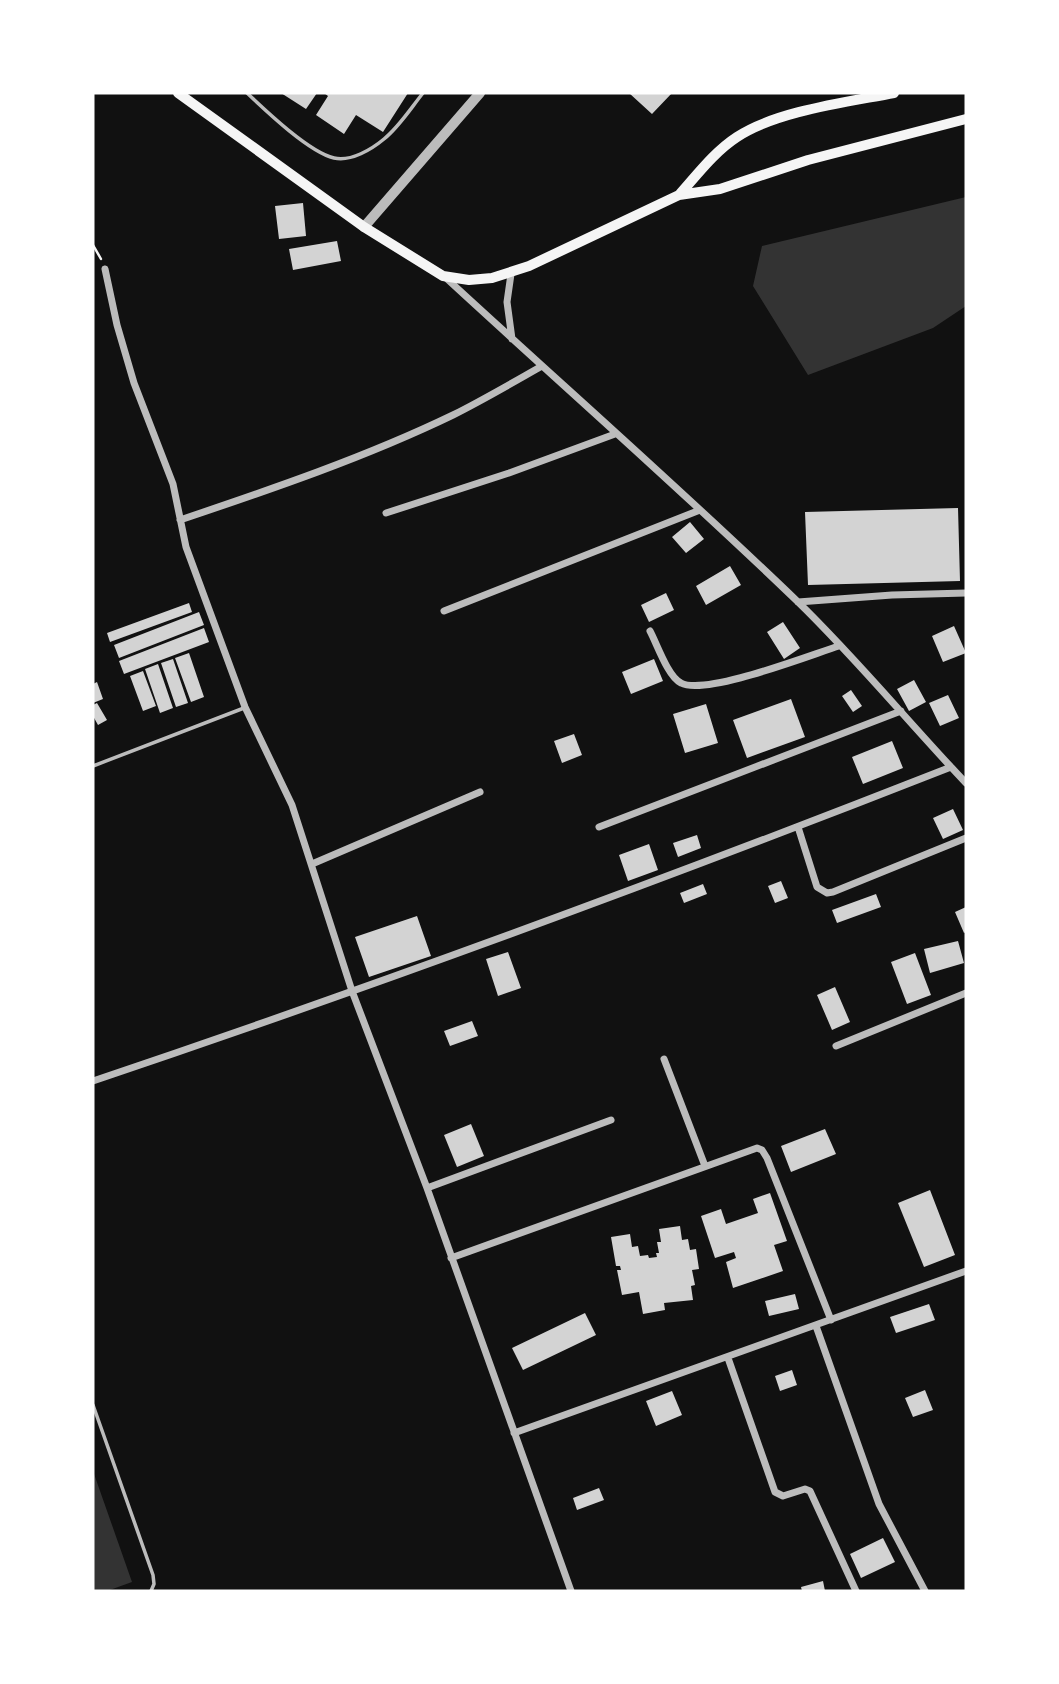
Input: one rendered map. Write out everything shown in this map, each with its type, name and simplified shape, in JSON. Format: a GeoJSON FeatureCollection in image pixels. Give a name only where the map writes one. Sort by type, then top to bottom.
{"type":"FeatureCollection","features":[{"type":"Feature","properties":{"kind":"main road"},"geometry":{"type":"LineString","coordinates":[[178,93],[364,227],[443,276],[468,280],[511,274],[679,195],[720,189],[808,160],[966,119]]}},
{"type":"Feature","properties":{"kind":"main road"},"geometry":{"type":"LineString","coordinates":[[679,195],[713,157],[738,137],[769,122],[894,93]]}},
{"type":"Feature","properties":{"kind":"street"},"geometry":{"type":"LineString","coordinates":[[364,227],[480,93]]}},
{"type":"Feature","properties":{"kind":"street"},"geometry":{"type":"LineString","coordinates":[[105,269],[131,372],[173,484],[186,547],[245,708],[292,805],[352,992],[427,1188],[571,1591]]}},
{"type":"Feature","properties":{"kind":"street"},"geometry":{"type":"LineString","coordinates":[[511,274],[507,302],[512,339]]}},
{"type":"Feature","properties":{"kind":"street"},"geometry":{"type":"LineString","coordinates":[[443,276],[798,602],[966,783]]}},
{"type":"Feature","properties":{"kind":"street"},"geometry":{"type":"LineString","coordinates":[[180,520],[274,487],[417,431],[483,400],[542,366]]}},
{"type":"Feature","properties":{"kind":"street"},"geometry":{"type":"LineString","coordinates":[[386,513],[615,434]]}},
{"type":"Feature","properties":{"kind":"street"},"geometry":{"type":"LineString","coordinates":[[444,611],[700,510]]}},
{"type":"Feature","properties":{"kind":"street"},"geometry":{"type":"LineString","coordinates":[[798,602],[966,593]]}},
{"type":"Feature","properties":{"kind":"street"},"geometry":{"type":"LineString","coordinates":[[650,631],[673,677],[681,684],[692,685],[752,675],[839,646]]}},
{"type":"Feature","properties":{"kind":"street"},"geometry":{"type":"LineString","coordinates":[[599,827],[901,711]]}},
{"type":"Feature","properties":{"kind":"street"},"geometry":{"type":"LineString","coordinates":[[93,1081],[352,992],[798,827],[951,767]]}},
{"type":"Feature","properties":{"kind":"street"},"geometry":{"type":"LineString","coordinates":[[312,864],[480,792]]}},
{"type":"Feature","properties":{"kind":"street"},"geometry":{"type":"LineString","coordinates":[[798,827],[817,887],[827,893],[966,838]]}},
{"type":"Feature","properties":{"kind":"street"},"geometry":{"type":"LineString","coordinates":[[836,1046],[966,993]]}},
{"type":"Feature","properties":{"kind":"street"},"geometry":{"type":"LineString","coordinates":[[664,1059],[705,1166]]}},
{"type":"Feature","properties":{"kind":"street"},"geometry":{"type":"LineString","coordinates":[[427,1188],[611,1120]]}},
{"type":"Feature","properties":{"kind":"street"},"geometry":{"type":"LineString","coordinates":[[451,1258],[757,1147],[762,1150],[831,1320]]}},
{"type":"Feature","properties":{"kind":"street"},"geometry":{"type":"LineString","coordinates":[[514,1433],[966,1271]]}},
{"type":"Feature","properties":{"kind":"street"},"geometry":{"type":"LineString","coordinates":[[816,1326],[879,1504],[925,1591]]}},
{"type":"Feature","properties":{"kind":"street"},"geometry":{"type":"LineString","coordinates":[[728,1358],[775,1492],[783,1496],[805,1489],[810,1491],[856,1591]]}},
{"type":"Feature","properties":{"kind":"lane"},"geometry":{"type":"LineString","coordinates":[[247,93],[265,111],[313,148],[336,159],[363,154],[386,138],[423,93]]}},
{"type":"Feature","properties":{"kind":"lane"},"geometry":{"type":"LineString","coordinates":[[93,766],[245,708]]}},
{"type":"Feature","properties":{"kind":"lane"},"geometry":{"type":"LineString","coordinates":[[93,1405],[152,1575],[154,1584],[151,1591]]}},
{"type":"Feature","properties":{"kind":"path"},"geometry":{"type":"LineString","coordinates":[[93,245],[105,269]]}},
{"type":"Feature","properties":{"kind":"shaded area"},"geometry":{"type":"Polygon","coordinates":[[[966,197],[966,306],[933,328],[808,375],[753,286],[762,246],[966,197]]]}},
{"type":"Feature","properties":{"kind":"shaded area"},"geometry":{"type":"Polygon","coordinates":[[[93,1471],[132,1582],[107,1591],[93,1591],[93,1471]]]}},
{"type":"Feature","properties":{"kind":"building"},"geometry":{"type":"Polygon","coordinates":[[[281,93],[317,93],[306,109],[281,93]]]}},
{"type":"Feature","properties":{"kind":"building"},"geometry":{"type":"Polygon","coordinates":[[[324,93],[408,93],[383,132],[356,115],[344,134],[316,115],[328,96],[324,93]]]}},
{"type":"Feature","properties":{"kind":"building"},"geometry":{"type":"Polygon","coordinates":[[[629,93],[672,93],[652,114],[629,93]]]}},
{"type":"Feature","properties":{"kind":"building"},"geometry":{"type":"Polygon","coordinates":[[[303,203],[306,236],[279,239],[275,206],[303,203]]]}},
{"type":"Feature","properties":{"kind":"building"},"geometry":{"type":"Polygon","coordinates":[[[337,241],[341,261],[293,270],[289,249],[337,241]]]}},
{"type":"Feature","properties":{"kind":"building"},"geometry":{"type":"Polygon","coordinates":[[[958,508],[960,581],[808,585],[805,512],[958,508]]]}},
{"type":"Feature","properties":{"kind":"building"},"geometry":{"type":"Polygon","coordinates":[[[690,522],[704,539],[686,553],[672,537],[690,522]]]}},
{"type":"Feature","properties":{"kind":"building"},"geometry":{"type":"Polygon","coordinates":[[[730,566],[741,585],[706,605],[696,586],[730,566]]]}},
{"type":"Feature","properties":{"kind":"building"},"geometry":{"type":"Polygon","coordinates":[[[666,593],[674,610],[649,622],[641,605],[666,593]]]}},
{"type":"Feature","properties":{"kind":"building"},"geometry":{"type":"Polygon","coordinates":[[[189,603],[192,612],[110,642],[107,633],[189,603]]]}},
{"type":"Feature","properties":{"kind":"building"},"geometry":{"type":"Polygon","coordinates":[[[199,612],[204,625],[119,658],[114,645],[199,612]]]}},
{"type":"Feature","properties":{"kind":"building"},"geometry":{"type":"Polygon","coordinates":[[[783,622],[800,648],[784,659],[767,632],[783,622]]]}},
{"type":"Feature","properties":{"kind":"building"},"geometry":{"type":"Polygon","coordinates":[[[954,626],[966,653],[943,662],[932,636],[954,626]]]}},
{"type":"Feature","properties":{"kind":"building"},"geometry":{"type":"Polygon","coordinates":[[[204,628],[209,642],[124,674],[119,661],[204,628]]]}},
{"type":"Feature","properties":{"kind":"building"},"geometry":{"type":"Polygon","coordinates":[[[189,653],[204,697],[191,702],[175,658],[189,653]]]}},
{"type":"Feature","properties":{"kind":"building"},"geometry":{"type":"Polygon","coordinates":[[[173,659],[188,703],[176,707],[161,663],[173,659]]]}},
{"type":"Feature","properties":{"kind":"building"},"geometry":{"type":"Polygon","coordinates":[[[654,659],[663,681],[631,694],[622,672],[654,659]]]}},
{"type":"Feature","properties":{"kind":"building"},"geometry":{"type":"Polygon","coordinates":[[[158,664],[173,708],[160,713],[145,669],[158,664]]]}},
{"type":"Feature","properties":{"kind":"building"},"geometry":{"type":"Polygon","coordinates":[[[143,671],[156,706],[143,711],[130,676],[143,671]]]}},
{"type":"Feature","properties":{"kind":"building"},"geometry":{"type":"Polygon","coordinates":[[[914,680],[926,702],[909,711],[897,689],[914,680]]]}},
{"type":"Feature","properties":{"kind":"building"},"geometry":{"type":"Polygon","coordinates":[[[97,682],[103,699],[93,703],[93,684],[97,682]]]}},
{"type":"Feature","properties":{"kind":"building"},"geometry":{"type":"Polygon","coordinates":[[[851,690],[862,706],[853,712],[842,696],[851,690]]]}},
{"type":"Feature","properties":{"kind":"building"},"geometry":{"type":"Polygon","coordinates":[[[948,695],[959,718],[940,726],[929,703],[948,695]]]}},
{"type":"Feature","properties":{"kind":"building"},"geometry":{"type":"Polygon","coordinates":[[[791,699],[805,737],[747,758],[733,720],[791,699]]]}},
{"type":"Feature","properties":{"kind":"building"},"geometry":{"type":"Polygon","coordinates":[[[97,703],[107,720],[98,725],[93,716],[93,705],[97,703]]]}},
{"type":"Feature","properties":{"kind":"building"},"geometry":{"type":"Polygon","coordinates":[[[706,704],[718,743],[685,753],[673,714],[706,704]]]}},
{"type":"Feature","properties":{"kind":"building"},"geometry":{"type":"Polygon","coordinates":[[[574,734],[582,755],[562,763],[554,741],[574,734]]]}},
{"type":"Feature","properties":{"kind":"building"},"geometry":{"type":"Polygon","coordinates":[[[892,741],[903,768],[863,784],[852,757],[892,741]]]}},
{"type":"Feature","properties":{"kind":"building"},"geometry":{"type":"Polygon","coordinates":[[[953,809],[963,830],[943,839],[933,818],[953,809]]]}},
{"type":"Feature","properties":{"kind":"building"},"geometry":{"type":"Polygon","coordinates":[[[697,835],[701,848],[678,857],[673,843],[697,835]]]}},
{"type":"Feature","properties":{"kind":"building"},"geometry":{"type":"Polygon","coordinates":[[[649,844],[658,870],[628,881],[619,855],[649,844]]]}},
{"type":"Feature","properties":{"kind":"building"},"geometry":{"type":"Polygon","coordinates":[[[781,881],[788,898],[775,903],[768,886],[781,881]]]}},
{"type":"Feature","properties":{"kind":"building"},"geometry":{"type":"Polygon","coordinates":[[[703,884],[707,894],[684,903],[680,893],[703,884]]]}},
{"type":"Feature","properties":{"kind":"building"},"geometry":{"type":"Polygon","coordinates":[[[876,894],[881,907],[837,923],[832,910],[876,894]]]}},
{"type":"Feature","properties":{"kind":"building"},"geometry":{"type":"Polygon","coordinates":[[[966,907],[966,932],[964,933],[955,912],[966,907]]]}},
{"type":"Feature","properties":{"kind":"building"},"geometry":{"type":"Polygon","coordinates":[[[417,916],[431,956],[369,977],[355,937],[417,916]]]}},
{"type":"Feature","properties":{"kind":"building"},"geometry":{"type":"Polygon","coordinates":[[[958,941],[964,963],[930,973],[924,949],[958,941]]]}},
{"type":"Feature","properties":{"kind":"building"},"geometry":{"type":"Polygon","coordinates":[[[508,952],[521,988],[498,996],[486,959],[508,952]]]}},
{"type":"Feature","properties":{"kind":"building"},"geometry":{"type":"Polygon","coordinates":[[[915,953],[931,995],[907,1004],[891,962],[915,953]]]}},
{"type":"Feature","properties":{"kind":"building"},"geometry":{"type":"Polygon","coordinates":[[[835,987],[850,1022],[832,1030],[817,995],[835,987]]]}},
{"type":"Feature","properties":{"kind":"building"},"geometry":{"type":"Polygon","coordinates":[[[472,1021],[478,1036],[450,1046],[444,1031],[472,1021]]]}},
{"type":"Feature","properties":{"kind":"building"},"geometry":{"type":"Polygon","coordinates":[[[471,1124],[484,1156],[457,1167],[444,1135],[471,1124]]]}},
{"type":"Feature","properties":{"kind":"building"},"geometry":{"type":"Polygon","coordinates":[[[825,1129],[836,1154],[791,1172],[781,1146],[825,1129]]]}},
{"type":"Feature","properties":{"kind":"building"},"geometry":{"type":"Polygon","coordinates":[[[930,1190],[955,1255],[924,1267],[898,1203],[930,1190]]]}},
{"type":"Feature","properties":{"kind":"building"},"geometry":{"type":"Polygon","coordinates":[[[770,1193],[787,1241],[774,1245],[783,1271],[733,1288],[726,1262],[736,1258],[734,1252],[715,1258],[701,1216],[721,1209],[726,1224],[758,1213],[753,1199],[770,1193]]]}},
{"type":"Feature","properties":{"kind":"building"},"geometry":{"type":"Polygon","coordinates":[[[680,1226],[682,1240],[688,1239],[690,1250],[696,1249],[699,1269],[692,1270],[695,1285],[691,1286],[693,1300],[664,1303],[665,1310],[643,1314],[639,1292],[622,1295],[617,1270],[621,1270],[620,1266],[616,1266],[611,1237],[630,1234],[632,1247],[638,1246],[640,1256],[657,1257],[657,1242],[661,1242],[659,1229],[680,1226]]]}},
{"type":"Feature","properties":{"kind":"building"},"geometry":{"type":"Polygon","coordinates":[[[795,1294],[799,1309],[769,1316],[765,1301],[795,1294]]]}},
{"type":"Feature","properties":{"kind":"building"},"geometry":{"type":"Polygon","coordinates":[[[929,1304],[935,1320],[896,1333],[890,1317],[929,1304]]]}},
{"type":"Feature","properties":{"kind":"building"},"geometry":{"type":"Polygon","coordinates":[[[585,1313],[596,1335],[523,1370],[512,1348],[585,1313]]]}},
{"type":"Feature","properties":{"kind":"building"},"geometry":{"type":"Polygon","coordinates":[[[792,1370],[797,1385],[780,1391],[775,1376],[792,1370]]]}},
{"type":"Feature","properties":{"kind":"building"},"geometry":{"type":"Polygon","coordinates":[[[925,1390],[933,1410],[913,1417],[905,1398],[925,1390]]]}},
{"type":"Feature","properties":{"kind":"building"},"geometry":{"type":"Polygon","coordinates":[[[672,1391],[682,1415],[656,1426],[646,1401],[672,1391]]]}},
{"type":"Feature","properties":{"kind":"building"},"geometry":{"type":"Polygon","coordinates":[[[599,1488],[604,1500],[577,1510],[573,1498],[599,1488]]]}},
{"type":"Feature","properties":{"kind":"building"},"geometry":{"type":"Polygon","coordinates":[[[883,1538],[895,1562],[861,1578],[850,1554],[883,1538]]]}},
{"type":"Feature","properties":{"kind":"building"},"geometry":{"type":"Polygon","coordinates":[[[823,1581],[825,1591],[802,1591],[801,1587],[823,1581]]]}}]}
